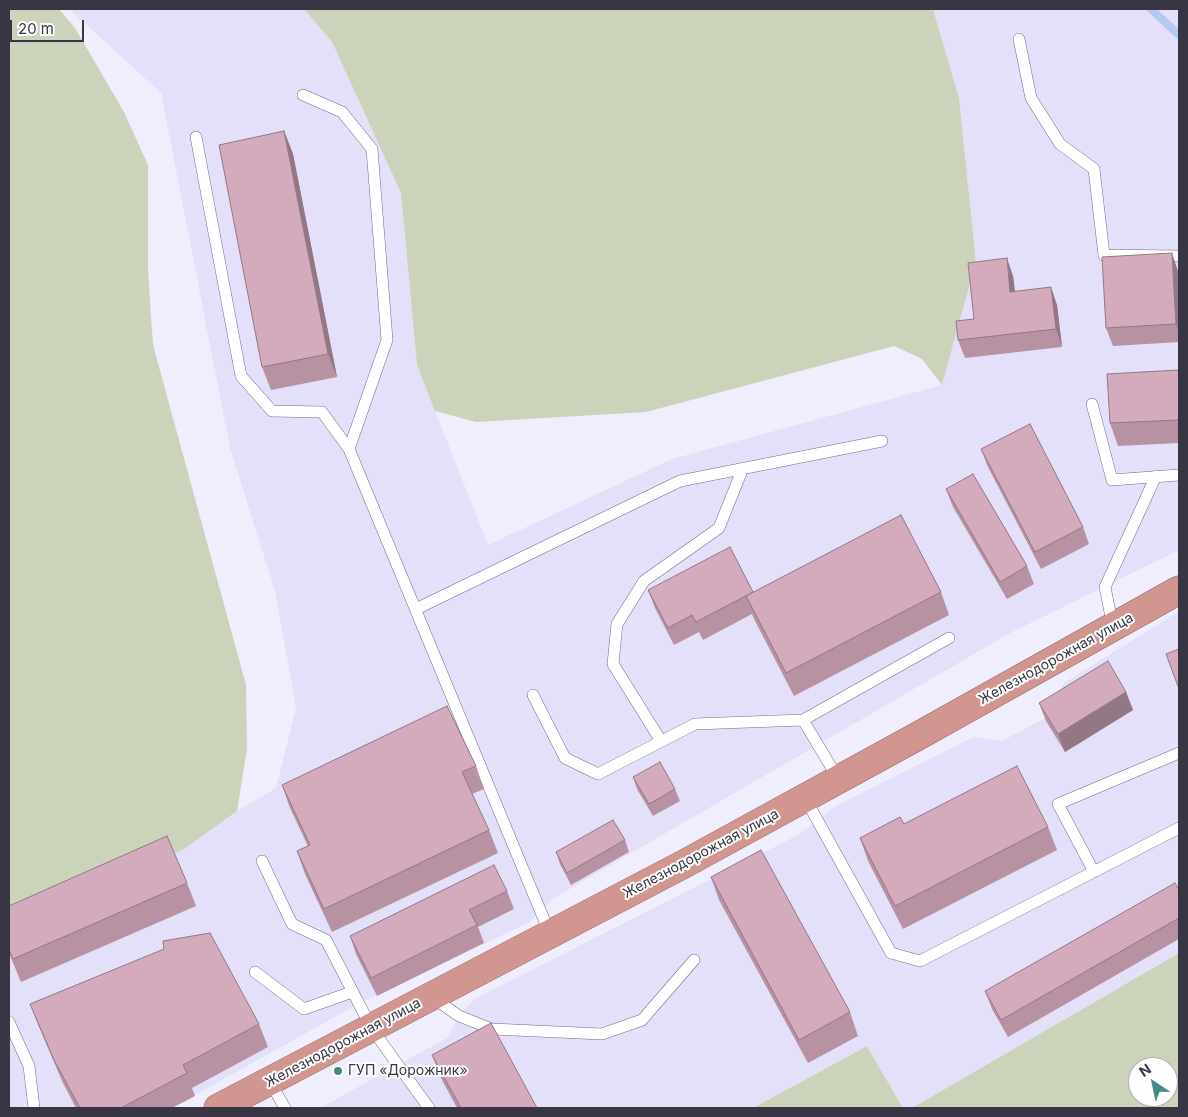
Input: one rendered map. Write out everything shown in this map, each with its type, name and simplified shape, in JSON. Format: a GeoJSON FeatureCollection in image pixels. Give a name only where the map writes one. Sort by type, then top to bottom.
{"type":"FeatureCollection","features":[{"type":"Feature","properties":{"kind":"highway","name":"Железнодорожная улица"},"geometry":{"type":"LineString","coordinates":[[218,1108],[372,1029],[839,780],[1179,590]]}},
{"type":"Feature","properties":{"kind":"lane"},"geometry":{"type":"LineString","coordinates":[[1019,39],[1031,98],[1060,144],[1094,169],[1104,255],[1179,256]]}},
{"type":"Feature","properties":{"kind":"lane"},"geometry":{"type":"LineString","coordinates":[[303,95],[342,112],[372,149],[387,340],[349,449]]}},
{"type":"Feature","properties":{"kind":"lane"},"geometry":{"type":"LineString","coordinates":[[196,137],[241,376],[272,411],[322,412],[349,449],[550,934]]}},
{"type":"Feature","properties":{"kind":"lane"},"geometry":{"type":"LineString","coordinates":[[1092,404],[1112,480],[1179,474]]}},
{"type":"Feature","properties":{"kind":"lane"},"geometry":{"type":"LineString","coordinates":[[416,609],[680,481],[882,441]]}},
{"type":"Feature","properties":{"kind":"lane"},"geometry":{"type":"LineString","coordinates":[[661,741],[614,664],[617,624],[644,581],[719,528],[743,468]]}},
{"type":"Feature","properties":{"kind":"lane"},"geometry":{"type":"LineString","coordinates":[[1113,627],[1105,587],[1156,476]]}},
{"type":"Feature","properties":{"kind":"lane"},"geometry":{"type":"LineString","coordinates":[[533,694],[565,758],[598,774],[694,724],[803,720],[949,638]]}},
{"type":"Feature","properties":{"kind":"lane"},"geometry":{"type":"LineString","coordinates":[[803,720],[839,780]]}},
{"type":"Feature","properties":{"kind":"lane"},"geometry":{"type":"LineString","coordinates":[[1094,872],[1058,804],[1179,753]]}},
{"type":"Feature","properties":{"kind":"lane"},"geometry":{"type":"LineString","coordinates":[[805,798],[891,953],[920,961],[1179,828]]}},
{"type":"Feature","properties":{"kind":"lane"},"geometry":{"type":"LineString","coordinates":[[262,861],[292,924],[326,940],[372,1029],[429,1108]]}},
{"type":"Feature","properties":{"kind":"lane"},"geometry":{"type":"LineString","coordinates":[[432,997],[459,1016],[492,1029],[602,1034],[642,1020],[694,960]]}},
{"type":"Feature","properties":{"kind":"lane"},"geometry":{"type":"LineString","coordinates":[[255,972],[304,1008],[352,992]]}},
{"type":"Feature","properties":{"kind":"lane"},"geometry":{"type":"LineString","coordinates":[[9,1022],[29,1066],[34,1108]]}},
{"type":"Feature","properties":{"kind":"lane"},"geometry":{"type":"LineString","coordinates":[[270,1082],[285,1108]]}},
{"type":"Feature","properties":{"kind":"shaded area"},"geometry":{"type":"Polygon","coordinates":[[[69,9],[304,9],[332,42],[401,193],[417,365],[488,545],[672,459],[942,385],[976,262],[959,98],[933,9],[1179,9],[1179,550],[1012,632],[554,898],[530,922],[358,1004],[172,1108],[9,1108],[9,927],[184,849],[237,811],[276,788],[296,708],[275,591],[230,448],[161,93],[69,9]]]}},
{"type":"Feature","properties":{"kind":"shaded area"},"geometry":{"type":"Polygon","coordinates":[[[1179,611],[1179,953],[912,1108],[903,1108],[867,1046],[753,1108],[320,1108],[447,1038],[459,1016],[474,999],[798,835],[839,804],[973,737],[1002,741],[1047,717],[1064,683],[1179,611]]]}},
{"type":"Feature","properties":{"kind":"green space"},"geometry":{"type":"Polygon","coordinates":[[[9,9],[59,9],[75,28],[124,112],[148,165],[148,270],[153,345],[246,685],[247,749],[237,811],[184,849],[9,927],[9,9]]]}},
{"type":"Feature","properties":{"kind":"green space"},"geometry":{"type":"Polygon","coordinates":[[[304,9],[933,9],[959,98],[976,262],[942,385],[922,359],[894,346],[646,412],[476,422],[435,411],[417,365],[401,193],[332,42],[304,9]]]}},
{"type":"Feature","properties":{"kind":"green space"},"geometry":{"type":"Polygon","coordinates":[[[1179,953],[1179,1108],[912,1108],[1179,953]]]}},
{"type":"Feature","properties":{"kind":"green space"},"geometry":{"type":"Polygon","coordinates":[[[867,1046],[903,1108],[753,1108],[867,1046]]]}},
{"type":"Feature","properties":{"kind":"building"},"geometry":{"type":"Polygon","coordinates":[[[284,131],[328,354],[262,367],[219,145],[284,131]]]}},
{"type":"Feature","properties":{"kind":"building"},"geometry":{"type":"Polygon","coordinates":[[[1172,253],[1176,324],[1106,328],[1102,257],[1172,253]]]}},
{"type":"Feature","properties":{"kind":"building"},"geometry":{"type":"Polygon","coordinates":[[[1007,258],[1010,292],[1051,287],[1056,329],[958,340],[956,321],[974,319],[968,263],[1007,258]]]}},
{"type":"Feature","properties":{"kind":"building"},"geometry":{"type":"Polygon","coordinates":[[[1179,370],[1179,420],[1110,423],[1107,374],[1179,370]]]}},
{"type":"Feature","properties":{"kind":"building"},"geometry":{"type":"Polygon","coordinates":[[[1030,424],[1083,527],[1035,552],[981,449],[1030,424]]]}},
{"type":"Feature","properties":{"kind":"building"},"geometry":{"type":"Polygon","coordinates":[[[973,474],[1027,566],[1000,582],[946,489],[973,474]]]}},
{"type":"Feature","properties":{"kind":"building"},"geometry":{"type":"Polygon","coordinates":[[[901,515],[941,592],[786,673],[746,596],[901,515]]]}},
{"type":"Feature","properties":{"kind":"building"},"geometry":{"type":"Polygon","coordinates":[[[730,547],[753,592],[696,622],[692,615],[668,628],[648,590],[730,547]]]}},
{"type":"Feature","properties":{"kind":"building"},"geometry":{"type":"Polygon","coordinates":[[[1179,649],[1179,689],[1166,654],[1179,649]]]}},
{"type":"Feature","properties":{"kind":"building"},"geometry":{"type":"Polygon","coordinates":[[[1108,661],[1126,692],[1058,734],[1039,703],[1108,661]]]}},
{"type":"Feature","properties":{"kind":"building"},"geometry":{"type":"Polygon","coordinates":[[[447,706],[476,766],[462,772],[489,830],[324,909],[297,851],[310,845],[282,785],[447,706]]]}},
{"type":"Feature","properties":{"kind":"building"},"geometry":{"type":"Polygon","coordinates":[[[660,762],[675,789],[649,804],[633,777],[660,762]]]}},
{"type":"Feature","properties":{"kind":"building"},"geometry":{"type":"Polygon","coordinates":[[[1017,766],[1048,827],[895,906],[860,838],[900,817],[904,824],[1017,766]]]}},
{"type":"Feature","properties":{"kind":"building"},"geometry":{"type":"Polygon","coordinates":[[[613,820],[625,840],[567,873],[556,852],[613,820]]]}},
{"type":"Feature","properties":{"kind":"building"},"geometry":{"type":"Polygon","coordinates":[[[167,836],[187,883],[13,959],[9,950],[9,906],[167,836]]]}},
{"type":"Feature","properties":{"kind":"building"},"geometry":{"type":"Polygon","coordinates":[[[761,850],[850,1012],[799,1040],[711,877],[761,850]]]}},
{"type":"Feature","properties":{"kind":"building"},"geometry":{"type":"Polygon","coordinates":[[[494,865],[507,891],[469,910],[477,925],[371,978],[350,936],[494,865]]]}},
{"type":"Feature","properties":{"kind":"building"},"geometry":{"type":"Polygon","coordinates":[[[1175,883],[1179,890],[1179,918],[1001,1020],[985,991],[1175,883]]]}},
{"type":"Feature","properties":{"kind":"building"},"geometry":{"type":"Polygon","coordinates":[[[210,933],[259,1024],[183,1065],[187,1073],[121,1108],[80,1108],[54,1060],[30,1004],[164,949],[163,941],[210,933]]]}},
{"type":"Feature","properties":{"kind":"building"},"geometry":{"type":"Polygon","coordinates":[[[491,1023],[537,1108],[461,1108],[432,1055],[491,1023]]]}},
{"type":"Feature","properties":{"kind":"waterway"},"geometry":{"type":"LineString","coordinates":[[1151,9],[1179,35]]}},
{"type":"Feature","properties":{"kind":"place","name":"ГУП «Дорожник»"},"geometry":{"type":"Point","coordinates":[338,1071]}}]}
